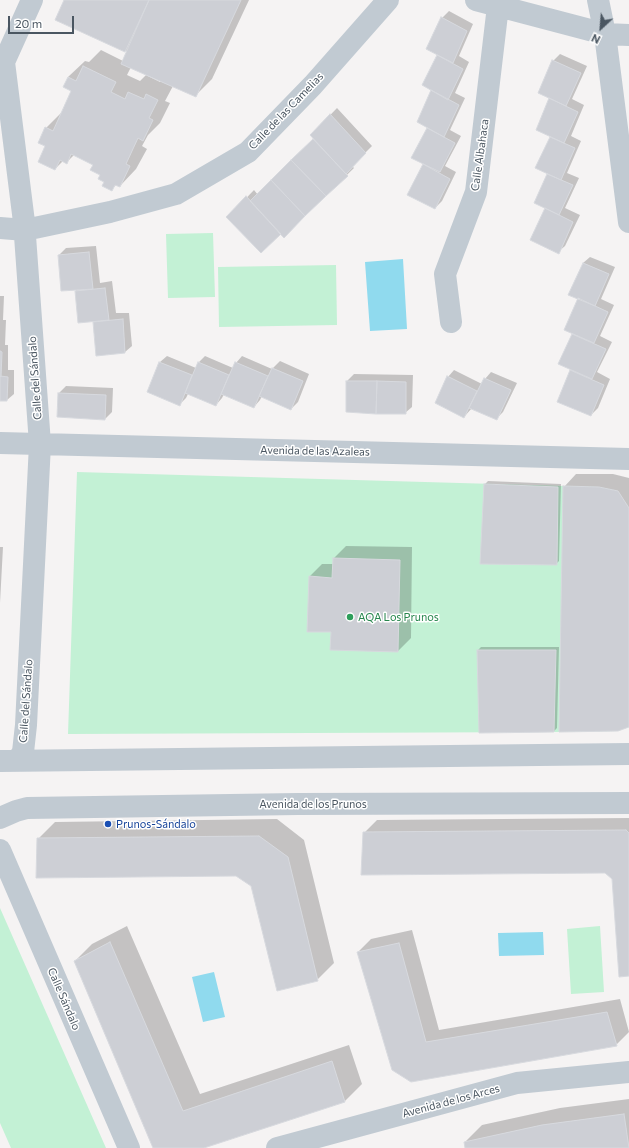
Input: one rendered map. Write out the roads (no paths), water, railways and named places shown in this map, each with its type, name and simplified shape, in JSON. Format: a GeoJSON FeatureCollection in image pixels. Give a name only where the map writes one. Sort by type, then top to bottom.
{"type":"FeatureCollection","features":[{"type":"Feature","properties":{"kind":"street","name":"Calle del Sándalo"},"geometry":{"type":"LineString","coordinates":[[8,761],[23,752],[26,725],[40,444],[25,230],[2,61],[32,0]]}},
{"type":"Feature","properties":{"kind":"street","name":"Calle de las Camelias"},"geometry":{"type":"LineString","coordinates":[[0,228],[25,230],[110,212],[176,194],[248,152],[313,85],[388,0]]}},
{"type":"Feature","properties":{"kind":"street"},"geometry":{"type":"LineString","coordinates":[[476,0],[605,34],[629,35]]}},
{"type":"Feature","properties":{"kind":"street"},"geometry":{"type":"LineString","coordinates":[[598,0],[605,34],[629,222]]}},
{"type":"Feature","properties":{"kind":"street","name":"Calle Albahaca"},"geometry":{"type":"LineString","coordinates":[[451,322],[445,274],[476,192],[498,6]]}},
{"type":"Feature","properties":{"kind":"street","name":"Avenida de las Azaleas"},"geometry":{"type":"LineString","coordinates":[[0,443],[629,459]]}},
{"type":"Feature","properties":{"kind":"street"},"geometry":{"type":"LineString","coordinates":[[8,761],[629,754]]}},
{"type":"Feature","properties":{"kind":"street","name":"Avenida de los Prunos"},"geometry":{"type":"LineString","coordinates":[[0,818],[27,808],[298,804],[629,803]]}},
{"type":"Feature","properties":{"kind":"street","name":"Calle Sándalo"},"geometry":{"type":"LineString","coordinates":[[0,850],[129,1148]]}},
{"type":"Feature","properties":{"kind":"street","name":"Avenida de los Arces"},"geometry":{"type":"LineString","coordinates":[[277,1148],[517,1084],[629,1072]]}},
{"type":"Feature","properties":{"kind":"water"},"geometry":{"type":"Polygon","coordinates":[[[403,259],[407,329],[370,331],[365,262],[403,259]]]}},
{"type":"Feature","properties":{"kind":"water"},"geometry":{"type":"Polygon","coordinates":[[[543,932],[544,955],[499,956],[498,933],[543,932]]]}},
{"type":"Feature","properties":{"kind":"water"},"geometry":{"type":"Polygon","coordinates":[[[214,972],[225,1017],[203,1022],[192,977],[214,972]]]}},
{"type":"Feature","properties":{"kind":"place","name":"AQA Los Prunos"},"geometry":{"type":"Point","coordinates":[350,617]}},
{"type":"Feature","properties":{"kind":"place","name":"Prunos-Sándalo"},"geometry":{"type":"Point","coordinates":[108,824]}}]}
